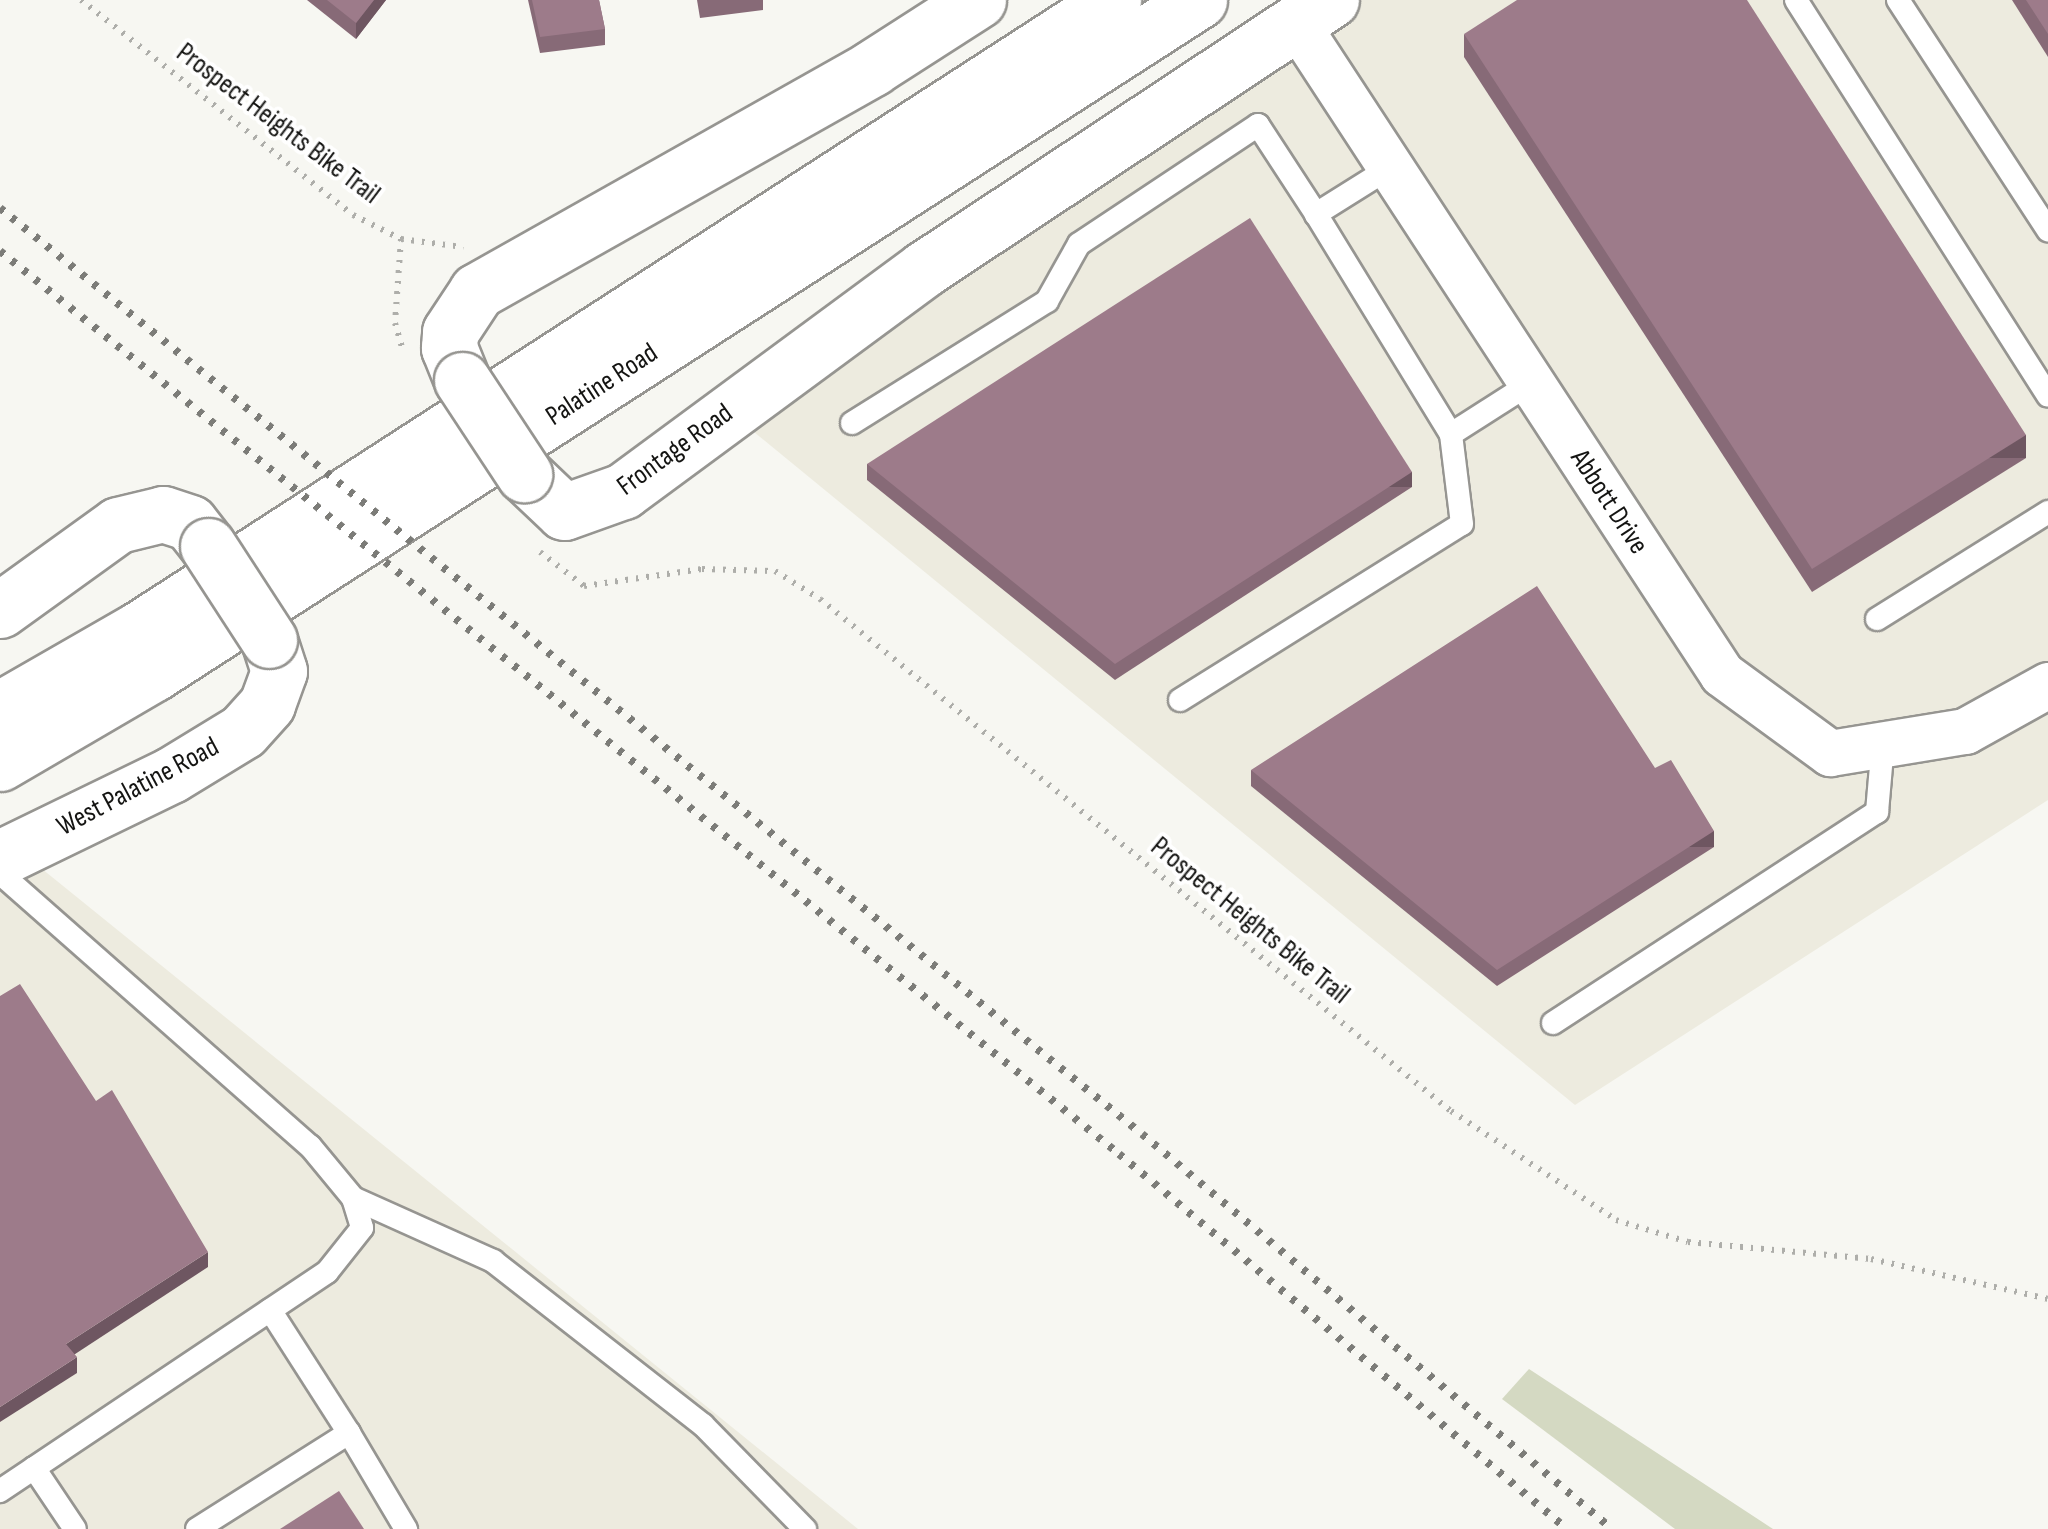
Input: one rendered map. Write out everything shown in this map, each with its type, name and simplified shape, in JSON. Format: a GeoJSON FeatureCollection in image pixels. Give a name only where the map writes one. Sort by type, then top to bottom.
{"type":"FeatureCollection","features":[{"type":"Feature","properties":{"kind":"main road","name":"Frontage Road"},"geometry":{"type":"LineString","coordinates":[[978,0],[872,68],[477,291],[450,332],[449,348],[462,380],[524,474],[564,512],[624,491],[924,269],[1314,11]]}},
{"type":"Feature","properties":{"kind":"main road","name":"Palatine Road"},"geometry":{"type":"LineString","coordinates":[[0,709],[155,620],[1113,0]]}},
{"type":"Feature","properties":{"kind":"main road","name":"Palatine Road"},"geometry":{"type":"LineString","coordinates":[[0,764],[154,673],[1199,0]]}},
{"type":"Feature","properties":{"kind":"main road","name":"West Palatine Road"},"geometry":{"type":"LineString","coordinates":[[0,610],[118,526],[163,514],[190,523],[208,546],[270,640],[279,671],[268,704],[244,731],[171,775],[0,858]]}},
{"type":"Feature","properties":{"kind":"street","name":"Abbott Drive"},"geometry":{"type":"LineString","coordinates":[[1314,11],[1391,167],[1722,674],[1830,753],[1965,731],[2048,685]]}},
{"type":"Feature","properties":{"kind":"lane"},"geometry":{"type":"LineString","coordinates":[[1796,0],[2048,396]]}},
{"type":"Feature","properties":{"kind":"lane"},"geometry":{"type":"LineString","coordinates":[[1898,0],[2048,230]]}},
{"type":"Feature","properties":{"kind":"lane"},"geometry":{"type":"LineString","coordinates":[[852,423],[1046,301],[1080,244],[1258,125],[1451,434],[1462,524],[1180,700]]}},
{"type":"Feature","properties":{"kind":"lane"},"geometry":{"type":"LineString","coordinates":[[1316,214],[1391,167]]}},
{"type":"Feature","properties":{"kind":"lane"},"geometry":{"type":"LineString","coordinates":[[1451,434],[1532,383]]}},
{"type":"Feature","properties":{"kind":"lane"},"geometry":{"type":"LineString","coordinates":[[1876,619],[2048,512]]}},
{"type":"Feature","properties":{"kind":"lane"},"geometry":{"type":"LineString","coordinates":[[1553,1023],[1877,812],[1884,744]]}},
{"type":"Feature","properties":{"kind":"lane"},"geometry":{"type":"LineString","coordinates":[[0,874],[258,1097],[353,1198],[493,1261],[703,1424],[805,1529]]}},
{"type":"Feature","properties":{"kind":"lane"},"geometry":{"type":"LineString","coordinates":[[0,1491],[327,1272],[362,1228],[353,1198]]}},
{"type":"Feature","properties":{"kind":"lane"},"geometry":{"type":"LineString","coordinates":[[270,1310],[350,1432],[405,1529]]}},
{"type":"Feature","properties":{"kind":"lane"},"geometry":{"type":"LineString","coordinates":[[197,1529],[350,1432]]}},
{"type":"Feature","properties":{"kind":"lane"},"geometry":{"type":"LineString","coordinates":[[34,1468],[75,1529]]}},
{"type":"Feature","properties":{"kind":"path","name":"Prospect Heights Bike Trail"},"geometry":{"type":"LineString","coordinates":[[81,0],[353,216],[401,239],[472,248]]}},
{"type":"Feature","properties":{"kind":"path","name":"Prospect Heights Bike Trail"},"geometry":{"type":"LineString","coordinates":[[532,544],[584,586],[752,566],[775,571],[820,599],[1436,1098],[1523,1164],[1616,1220],[1688,1242],[1871,1259],[2048,1300]]}},
{"type":"Feature","properties":{"kind":"shaded area"},"geometry":{"type":"Polygon","coordinates":[[[1360,0],[2048,0],[2048,800],[1575,1105],[726,409],[1360,0]]]}},
{"type":"Feature","properties":{"kind":"shaded area"},"geometry":{"type":"Polygon","coordinates":[[[0,836],[31,860],[858,1529],[0,1529],[0,836]]]}},
{"type":"Feature","properties":{"kind":"green space"},"geometry":{"type":"Polygon","coordinates":[[[1529,1369],[1773,1529],[1675,1529],[1502,1399],[1529,1369]]]}},
{"type":"Feature","properties":{"kind":"building"},"geometry":{"type":"Polygon","coordinates":[[[327,0],[374,0],[356,23],[327,0]]]}},
{"type":"Feature","properties":{"kind":"building"},"geometry":{"type":"Polygon","coordinates":[[[532,0],[599,0],[605,29],[540,37],[532,0]]]}},
{"type":"Feature","properties":{"kind":"building"},"geometry":{"type":"Polygon","coordinates":[[[1517,0],[1747,0],[2026,435],[1812,569],[1464,34],[1517,0]]]}},
{"type":"Feature","properties":{"kind":"building"},"geometry":{"type":"Polygon","coordinates":[[[2026,0],[2048,0],[2048,34],[2026,0]]]}},
{"type":"Feature","properties":{"kind":"building"},"geometry":{"type":"Polygon","coordinates":[[[1250,218],[1412,472],[1115,664],[867,464],[1250,218]]]}},
{"type":"Feature","properties":{"kind":"building"},"geometry":{"type":"Polygon","coordinates":[[[1537,586],[1655,768],[1671,760],[1714,831],[1497,970],[1251,770],[1537,586]]]}},
{"type":"Feature","properties":{"kind":"building"},"geometry":{"type":"Polygon","coordinates":[[[20,984],[96,1101],[112,1090],[208,1252],[66,1344],[77,1357],[0,1407],[0,996],[20,984]]]}},
{"type":"Feature","properties":{"kind":"building"},"geometry":{"type":"Polygon","coordinates":[[[339,1491],[364,1529],[280,1529],[339,1491]]]}},
{"type":"Feature","properties":{"kind":"railway"},"geometry":{"type":"LineString","coordinates":[[0,208],[1142,1134],[1612,1529]]}},
{"type":"Feature","properties":{"kind":"railway"},"geometry":{"type":"LineString","coordinates":[[0,251],[1119,1154],[1567,1529]]}}]}
